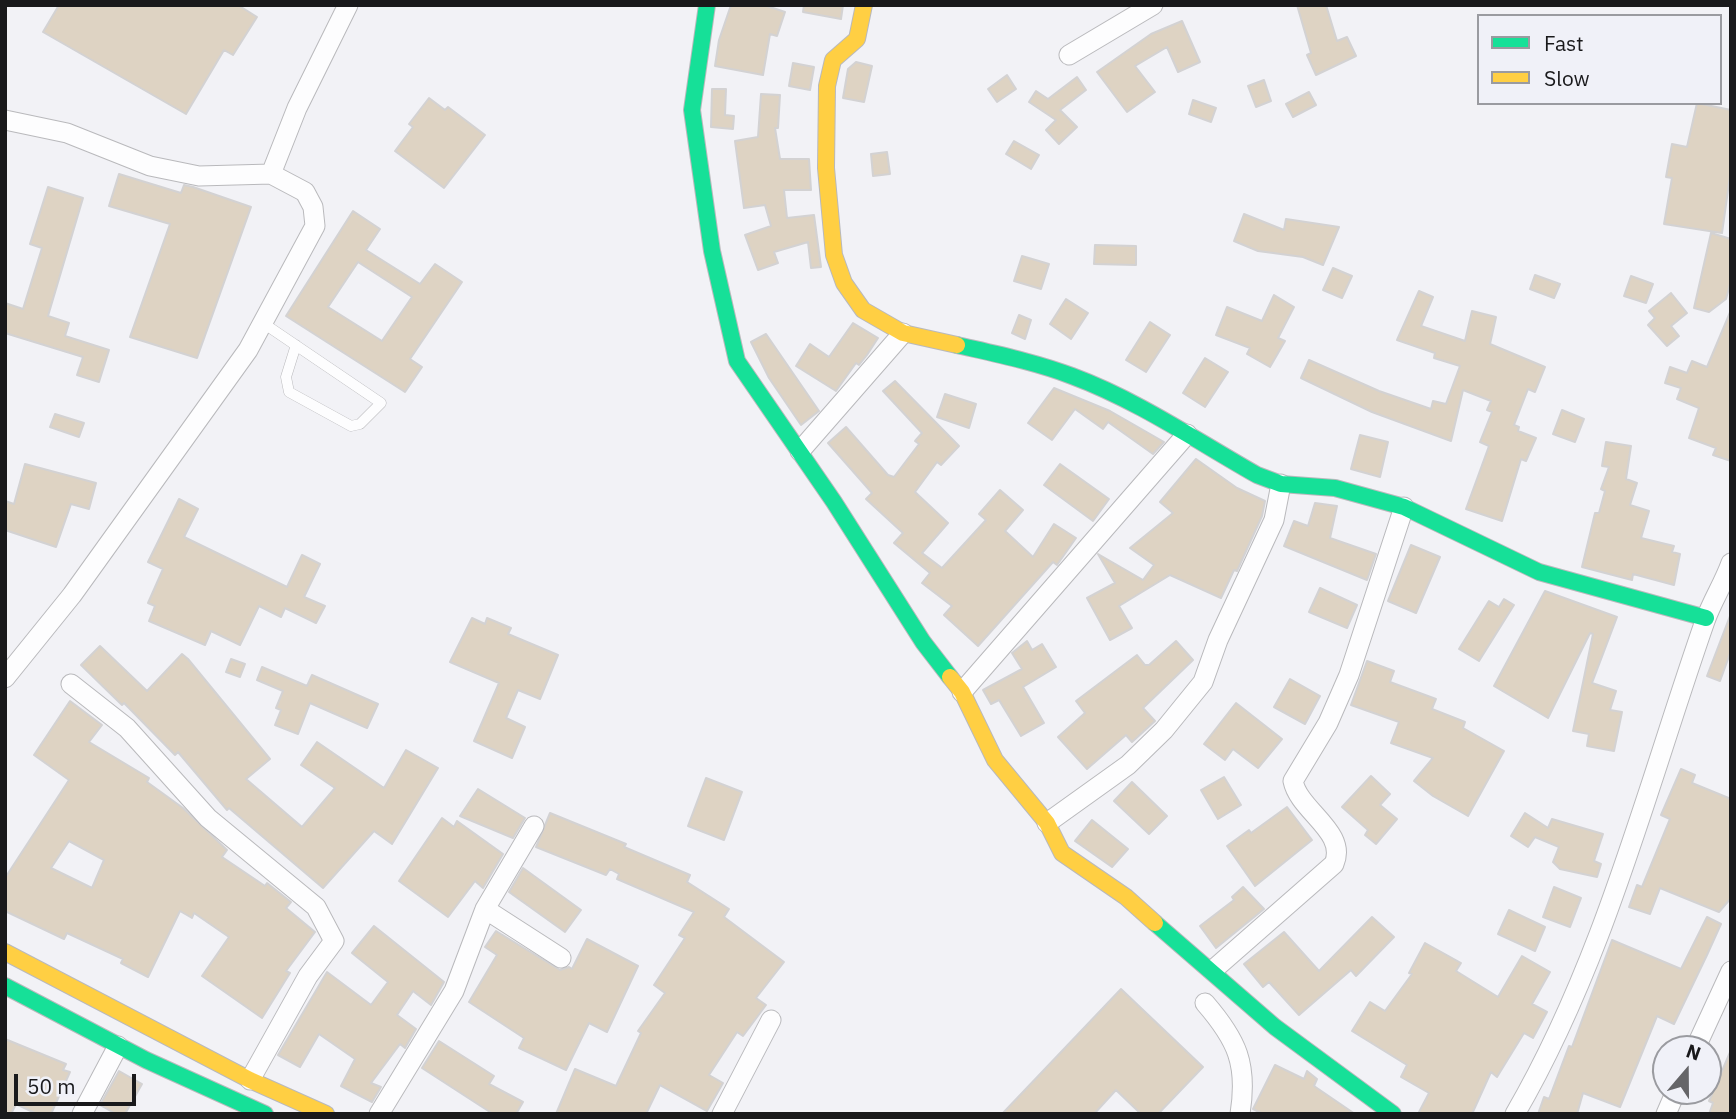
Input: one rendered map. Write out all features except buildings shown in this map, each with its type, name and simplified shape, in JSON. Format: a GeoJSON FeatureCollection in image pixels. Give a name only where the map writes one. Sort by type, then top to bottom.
{"type":"FeatureCollection","features":[{"type":"Feature","properties":{"kind":"street"},"geometry":{"type":"LineString","coordinates":[[271,174],[297,108],[348,5]]}},
{"type":"Feature","properties":{"kind":"street"},"geometry":{"type":"LineString","coordinates":[[707,5],[692,110],[696,152],[724,315],[737,360],[923,642],[962,692],[995,760],[1047,823],[1062,853],[1126,897],[1213,970],[1275,1027],[1393,1114]]}},
{"type":"Feature","properties":{"kind":"street"},"geometry":{"type":"LineString","coordinates":[[864,5],[857,39],[833,60],[827,86],[826,168],[834,255],[844,283],[863,310],[903,333],[1015,358],[1072,376],[1187,434],[1247,470],[1281,484],[1335,488],[1404,507],[1539,572],[1706,618]]}},
{"type":"Feature","properties":{"kind":"street"},"geometry":{"type":"LineString","coordinates":[[1069,55],[1153,5]]}},
{"type":"Feature","properties":{"kind":"street"},"geometry":{"type":"LineString","coordinates":[[5,120],[67,134],[150,166],[198,176],[271,174],[305,192],[313,207],[315,226],[248,350],[80,584],[5,678]]}},
{"type":"Feature","properties":{"kind":"street"},"geometry":{"type":"LineString","coordinates":[[800,452],[903,333]]}},
{"type":"Feature","properties":{"kind":"street"},"geometry":{"type":"LineString","coordinates":[[962,692],[1187,434]]}},
{"type":"Feature","properties":{"kind":"street"},"geometry":{"type":"LineString","coordinates":[[1047,823],[1128,765],[1164,730],[1203,682],[1219,640],[1274,520],[1281,484]]}},
{"type":"Feature","properties":{"kind":"street"},"geometry":{"type":"LineString","coordinates":[[1213,970],[1334,864],[1339,853],[1336,843],[1301,800],[1293,780],[1328,723],[1349,675],[1404,507]]}},
{"type":"Feature","properties":{"kind":"street"},"geometry":{"type":"LineString","coordinates":[[1515,1114],[1537,1077],[1581,977],[1643,814],[1706,618],[1731,563]]}},
{"type":"Feature","properties":{"kind":"street"},"geometry":{"type":"LineString","coordinates":[[71,684],[127,727],[208,818],[316,907],[331,932],[334,942],[331,949],[308,976],[250,1080]]}},
{"type":"Feature","properties":{"kind":"street"},"geometry":{"type":"LineString","coordinates":[[379,1114],[454,990],[485,909],[534,826]]}},
{"type":"Feature","properties":{"kind":"street"},"geometry":{"type":"LineString","coordinates":[[485,909],[561,958]]}},
{"type":"Feature","properties":{"kind":"street"},"geometry":{"type":"LineString","coordinates":[[5,952],[250,1080],[326,1114]]}},
{"type":"Feature","properties":{"kind":"street"},"geometry":{"type":"LineString","coordinates":[[1702,1035],[1728,982]]}},
{"type":"Feature","properties":{"kind":"street"},"geometry":{"type":"LineString","coordinates":[[5,986],[118,1045],[265,1114]]}},
{"type":"Feature","properties":{"kind":"street"},"geometry":{"type":"LineString","coordinates":[[1205,1003],[1229,1031],[1239,1056],[1244,1089],[1240,1114]]}},
{"type":"Feature","properties":{"kind":"street"},"geometry":{"type":"LineString","coordinates":[[722,1114],[771,1020]]}},
{"type":"Feature","properties":{"kind":"street"},"geometry":{"type":"LineString","coordinates":[[82,1114],[118,1045]]}},
{"type":"Feature","properties":{"kind":"lane"},"geometry":{"type":"LineString","coordinates":[[263,323],[296,345],[380,403],[360,424],[351,426],[289,392],[286,377],[296,345]]}},
{"type":"Feature","properties":{"kind":"traffic: fast"},"geometry":{"type":"LineString","coordinates":[[707,5],[692,110],[712,251],[737,361],[834,502],[923,642],[950,677]]}},
{"type":"Feature","properties":{"kind":"traffic: fast"},"geometry":{"type":"LineString","coordinates":[[957,345],[1044,367],[1096,386],[1143,409],[1257,475],[1281,484],[1335,488],[1404,507],[1539,572],[1706,618]]}},
{"type":"Feature","properties":{"kind":"traffic: fast"},"geometry":{"type":"LineString","coordinates":[[1155,923],[1275,1027],[1393,1114]]}},
{"type":"Feature","properties":{"kind":"traffic: fast"},"geometry":{"type":"LineString","coordinates":[[5,986],[146,1060],[265,1114]]}},
{"type":"Feature","properties":{"kind":"traffic: slow"},"geometry":{"type":"LineString","coordinates":[[864,5],[857,39],[833,60],[827,86],[826,168],[834,255],[844,283],[863,310],[903,333],[957,345]]}},
{"type":"Feature","properties":{"kind":"traffic: slow"},"geometry":{"type":"LineString","coordinates":[[950,677],[962,692],[995,760],[1047,823],[1062,853],[1126,897],[1155,923]]}},
{"type":"Feature","properties":{"kind":"traffic: slow"},"geometry":{"type":"LineString","coordinates":[[5,952],[250,1080],[326,1114]]}}]}
